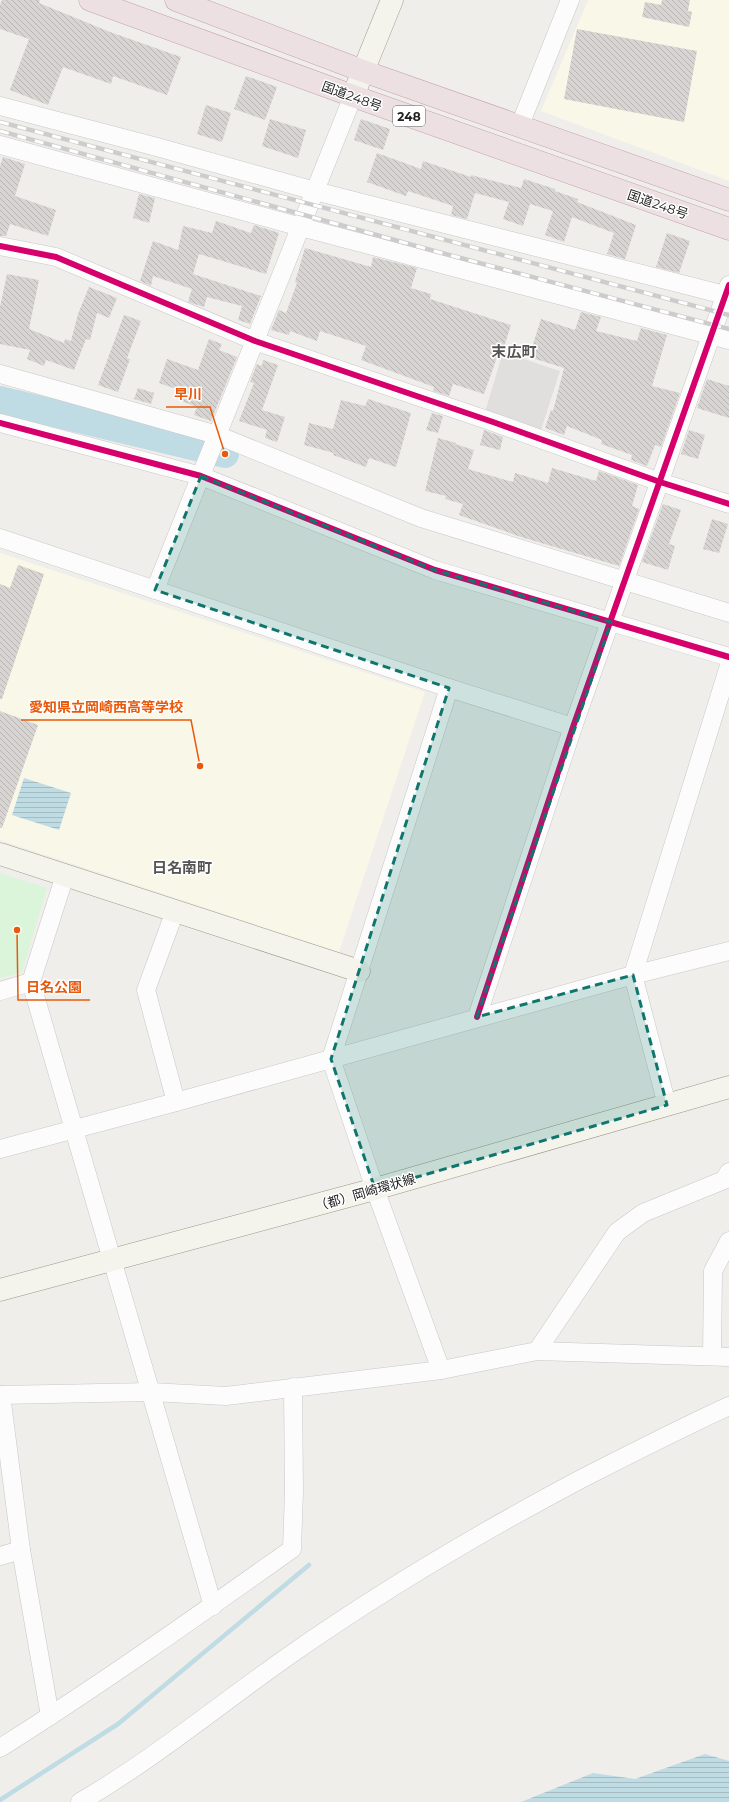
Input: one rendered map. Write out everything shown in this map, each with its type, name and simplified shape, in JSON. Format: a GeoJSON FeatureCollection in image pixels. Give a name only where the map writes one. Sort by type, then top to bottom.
{"type":"FeatureCollection","features":[{"type":"Feature","properties":{"kind":"highway","name":"国道248号"},"geometry":{"type":"LineString","coordinates":[[90,0],[353,96],[729,229]]}},
{"type":"Feature","properties":{"kind":"highway","name":"248"},"geometry":{"type":"LineString","coordinates":[[176,0],[363,71],[520,125],[729,200]]}},
{"type":"Feature","properties":{"kind":"street"},"geometry":{"type":"LineString","coordinates":[[155,590],[392,0]]}},
{"type":"Feature","properties":{"kind":"street"},"geometry":{"type":"LineString","coordinates":[[520,125],[570,0]]}},
{"type":"Feature","properties":{"kind":"street"},"geometry":{"type":"LineString","coordinates":[[0,106],[157,147],[315,191],[728,292],[573,727],[477,1017]]}},
{"type":"Feature","properties":{"kind":"street"},"geometry":{"type":"LineString","coordinates":[[0,145],[301,227],[729,340]]}},
{"type":"Feature","properties":{"kind":"street"},"geometry":{"type":"LineString","coordinates":[[0,246],[56,257],[255,341],[493,422],[660,482],[729,504]]}},
{"type":"Feature","properties":{"kind":"street"},"geometry":{"type":"LineString","coordinates":[[0,374],[217,435],[421,518],[729,613]]}},
{"type":"Feature","properties":{"kind":"street"},"geometry":{"type":"LineString","coordinates":[[0,423],[201,476],[435,570],[729,658]]}},
{"type":"Feature","properties":{"kind":"street"},"geometry":{"type":"LineString","coordinates":[[0,538],[449,688],[573,727]]}},
{"type":"Feature","properties":{"kind":"street"},"geometry":{"type":"LineString","coordinates":[[667,1104],[633,975],[729,666]]}},
{"type":"Feature","properties":{"kind":"street"},"geometry":{"type":"LineString","coordinates":[[441,1370],[375,1189],[331,1059],[449,688]]}},
{"type":"Feature","properties":{"kind":"street"},"geometry":{"type":"LineString","coordinates":[[0,854],[359,971]]}},
{"type":"Feature","properties":{"kind":"street"},"geometry":{"type":"LineString","coordinates":[[65,875],[31,982],[213,1606]]}},
{"type":"Feature","properties":{"kind":"street"},"geometry":{"type":"LineString","coordinates":[[175,911],[146,990],[176,1102]]}},
{"type":"Feature","properties":{"kind":"street"},"geometry":{"type":"LineString","coordinates":[[0,1149],[176,1102],[477,1017],[729,951]]}},
{"type":"Feature","properties":{"kind":"street"},"geometry":{"type":"LineString","coordinates":[[0,991],[31,982]]}},
{"type":"Feature","properties":{"kind":"street","name":"（都）岡崎環状線"},"geometry":{"type":"LineString","coordinates":[[0,1290],[375,1189],[729,1087]]}},
{"type":"Feature","properties":{"kind":"street"},"geometry":{"type":"LineString","coordinates":[[537,1352],[617,1232],[643,1213],[724,1180],[729,1172]]}},
{"type":"Feature","properties":{"kind":"street"},"geometry":{"type":"LineString","coordinates":[[50,1716],[21,1550],[0,1395],[151,1392],[226,1396],[441,1370],[537,1352],[721,1356],[713,1271],[729,1241]]}},
{"type":"Feature","properties":{"kind":"street"},"geometry":{"type":"LineString","coordinates":[[0,1748],[213,1606],[292,1549],[294,1491],[293,1387]]}},
{"type":"Feature","properties":{"kind":"street"},"geometry":{"type":"LineString","coordinates":[[80,1802],[149,1759],[290,1655],[399,1582],[544,1499],[674,1431],[729,1406]]}},
{"type":"Feature","properties":{"kind":"street"},"geometry":{"type":"LineString","coordinates":[[0,1556],[21,1550]]}},
{"type":"Feature","properties":{"kind":"highlighted area"},"geometry":{"type":"Polygon","coordinates":[[[201,476],[435,570],[611,622],[477,1017],[633,975],[667,1105],[375,1189],[331,1059],[449,688],[155,590],[201,476]]]}},
{"type":"Feature","properties":{"kind":"shaded area"},"geometry":{"type":"Polygon","coordinates":[[[588,0],[729,0],[729,181],[541,111],[588,0]]]}},
{"type":"Feature","properties":{"kind":"shaded area"},"geometry":{"type":"Polygon","coordinates":[[[503,352],[560,371],[541,430],[485,412],[503,352]]]}},
{"type":"Feature","properties":{"kind":"shaded area"},"geometry":{"type":"Polygon","coordinates":[[[0,553],[425,692],[339,952],[0,840],[0,553]]]}},
{"type":"Feature","properties":{"kind":"green space"},"geometry":{"type":"Polygon","coordinates":[[[0,873],[47,888],[22,972],[0,978],[0,873]]]}},
{"type":"Feature","properties":{"kind":"water"},"geometry":{"type":"Polygon","coordinates":[[[24,778],[71,793],[59,830],[12,815],[24,778]]]}},
{"type":"Feature","properties":{"kind":"water"},"geometry":{"type":"Polygon","coordinates":[[[705,1754],[729,1761],[729,1802],[521,1802],[593,1773],[635,1779],[705,1754]]]}},
{"type":"Feature","properties":{"kind":"building"},"geometry":{"type":"Polygon","coordinates":[[[2,0],[40,0],[39,3],[110,32],[181,57],[167,95],[113,76],[111,84],[63,67],[48,105],[10,90],[29,39],[0,29],[0,5],[2,0]]]}},
{"type":"Feature","properties":{"kind":"building"},"geometry":{"type":"Polygon","coordinates":[[[662,0],[690,0],[688,11],[692,12],[689,27],[642,17],[645,2],[661,5],[662,0]]]}},
{"type":"Feature","properties":{"kind":"building"},"geometry":{"type":"Polygon","coordinates":[[[577,29],[697,51],[684,122],[564,99],[577,29]]]}},
{"type":"Feature","properties":{"kind":"building"},"geometry":{"type":"Polygon","coordinates":[[[246,76],[277,87],[265,120],[234,109],[246,76]]]}},
{"type":"Feature","properties":{"kind":"building"},"geometry":{"type":"Polygon","coordinates":[[[206,105],[231,113],[222,142],[197,134],[206,105]]]}},
{"type":"Feature","properties":{"kind":"building"},"geometry":{"type":"Polygon","coordinates":[[[270,119],[306,130],[298,158],[262,146],[270,119]]]}},
{"type":"Feature","properties":{"kind":"building"},"geometry":{"type":"Polygon","coordinates":[[[361,119],[390,129],[383,150],[354,140],[361,119]]]}},
{"type":"Feature","properties":{"kind":"building"},"geometry":{"type":"Polygon","coordinates":[[[377,153],[421,169],[423,161],[471,177],[471,175],[521,188],[524,179],[555,189],[555,191],[578,199],[577,202],[636,225],[625,259],[607,254],[614,233],[572,217],[564,242],[545,235],[553,211],[530,204],[523,226],[503,219],[509,202],[475,193],[467,219],[451,215],[453,206],[408,191],[406,196],[367,182],[377,153]]]}},
{"type":"Feature","properties":{"kind":"building"},"geometry":{"type":"Polygon","coordinates":[[[3,157],[25,164],[15,196],[56,210],[48,236],[10,224],[6,236],[0,236],[0,166],[3,157]]]}},
{"type":"Feature","properties":{"kind":"building"},"geometry":{"type":"Polygon","coordinates":[[[139,194],[155,198],[149,223],[133,218],[139,194]]]}},
{"type":"Feature","properties":{"kind":"building"},"geometry":{"type":"Polygon","coordinates":[[[216,221],[251,233],[254,225],[279,233],[266,274],[199,254],[193,274],[261,296],[250,324],[238,320],[242,306],[207,297],[204,307],[188,302],[192,289],[153,276],[151,286],[140,281],[153,241],[178,250],[183,226],[212,233],[216,221]]]}},
{"type":"Feature","properties":{"kind":"building"},"geometry":{"type":"Polygon","coordinates":[[[667,233],[690,241],[679,273],[656,267],[667,233]]]}},
{"type":"Feature","properties":{"kind":"building"},"geometry":{"type":"Polygon","coordinates":[[[305,248],[371,267],[373,257],[417,268],[411,288],[431,294],[430,299],[511,325],[504,347],[501,346],[484,394],[453,384],[449,396],[433,391],[434,387],[361,360],[366,346],[320,331],[317,341],[290,331],[289,335],[271,330],[279,310],[286,313],[297,283],[295,282],[305,248]]]}},
{"type":"Feature","properties":{"kind":"building"},"geometry":{"type":"Polygon","coordinates":[[[7,274],[39,280],[29,329],[64,343],[65,339],[71,341],[78,314],[89,287],[117,298],[109,318],[97,313],[90,340],[86,339],[74,370],[46,360],[44,366],[27,359],[30,350],[0,344],[0,307],[7,274]]]}},
{"type":"Feature","properties":{"kind":"building"},"geometry":{"type":"Polygon","coordinates":[[[581,312],[601,317],[596,331],[637,341],[641,328],[667,335],[652,386],[680,393],[661,447],[655,445],[647,466],[631,460],[632,455],[601,444],[602,440],[567,426],[564,435],[545,428],[551,410],[553,411],[564,368],[529,357],[541,319],[575,330],[581,312]]]}},
{"type":"Feature","properties":{"kind":"building"},"geometry":{"type":"Polygon","coordinates":[[[124,315],[141,321],[127,358],[130,359],[118,392],[98,385],[124,315]]]}},
{"type":"Feature","properties":{"kind":"building"},"geometry":{"type":"Polygon","coordinates":[[[209,339],[222,344],[219,350],[237,357],[211,421],[194,415],[197,407],[179,400],[182,391],[159,383],[167,359],[198,370],[209,339]]]}},
{"type":"Feature","properties":{"kind":"building"},"geometry":{"type":"Polygon","coordinates":[[[263,360],[278,365],[262,410],[285,417],[277,442],[265,438],[267,430],[239,421],[254,383],[250,382],[257,364],[262,366],[263,360]]]}},
{"type":"Feature","properties":{"kind":"building"},"geometry":{"type":"Polygon","coordinates":[[[707,379],[729,386],[729,418],[697,408],[707,379]]]}},
{"type":"Feature","properties":{"kind":"building"},"geometry":{"type":"Polygon","coordinates":[[[138,388],[154,393],[151,404],[134,399],[138,388]]]}},
{"type":"Feature","properties":{"kind":"building"},"geometry":{"type":"Polygon","coordinates":[[[368,399],[411,413],[396,467],[369,458],[366,467],[333,455],[334,453],[304,445],[309,423],[333,429],[341,400],[365,406],[368,399]]]}},
{"type":"Feature","properties":{"kind":"building"},"geometry":{"type":"Polygon","coordinates":[[[432,413],[443,416],[438,433],[426,430],[432,413]]]}},
{"type":"Feature","properties":{"kind":"building"},"geometry":{"type":"Polygon","coordinates":[[[484,430],[503,437],[500,450],[480,445],[484,430]]]}},
{"type":"Feature","properties":{"kind":"building"},"geometry":{"type":"Polygon","coordinates":[[[689,430],[705,435],[698,459],[681,454],[689,430]]]}},
{"type":"Feature","properties":{"kind":"building"},"geometry":{"type":"Polygon","coordinates":[[[438,438],[474,450],[468,469],[513,482],[515,473],[548,483],[552,468],[596,481],[599,471],[638,485],[632,506],[639,509],[619,566],[521,537],[459,515],[463,504],[445,499],[446,496],[425,491],[438,438]]]}},
{"type":"Feature","properties":{"kind":"building"},"geometry":{"type":"Polygon","coordinates":[[[663,504],[681,510],[669,544],[675,546],[668,570],[642,562],[663,504]]]}},
{"type":"Feature","properties":{"kind":"building"},"geometry":{"type":"Polygon","coordinates":[[[712,519],[728,524],[719,553],[703,549],[712,519]]]}},
{"type":"Feature","properties":{"kind":"building"},"geometry":{"type":"Polygon","coordinates":[[[18,565],[44,574],[2,699],[0,699],[0,584],[10,588],[18,565]]]}},
{"type":"Feature","properties":{"kind":"building"},"geometry":{"type":"Polygon","coordinates":[[[0,711],[38,725],[2,828],[0,828],[0,711]]]}},
{"type":"Feature","properties":{"kind":"waterway"},"geometry":{"type":"LineString","coordinates":[[0,400],[225,454]]}},
{"type":"Feature","properties":{"kind":"waterway"},"geometry":{"type":"LineString","coordinates":[[0,1800],[118,1724],[309,1565]]}},
{"type":"Feature","properties":{"kind":"railway"},"geometry":{"type":"LineString","coordinates":[[0,122],[729,315]]}},
{"type":"Feature","properties":{"kind":"railway"},"geometry":{"type":"LineString","coordinates":[[0,131],[438,252],[729,329]]}},
{"type":"Feature","properties":{"kind":"cycle path"},"geometry":{"type":"LineString","coordinates":[[0,246],[56,257],[255,341],[493,422],[660,482],[729,504]]}},
{"type":"Feature","properties":{"kind":"cycle path"},"geometry":{"type":"LineString","coordinates":[[477,1017],[573,727],[729,285]]}},
{"type":"Feature","properties":{"kind":"cycle path"},"geometry":{"type":"LineString","coordinates":[[0,423],[201,476],[435,570],[729,657]]}},
{"type":"Feature","properties":{"kind":"place","name":"早川"},"geometry":{"type":"Point","coordinates":[225,454]}},
{"type":"Feature","properties":{"kind":"place","name":"愛知県立岡崎西高等学校"},"geometry":{"type":"Point","coordinates":[200,766]}},
{"type":"Feature","properties":{"kind":"place","name":"日名公園"},"geometry":{"type":"Point","coordinates":[17,930]}},
{"type":"Feature","properties":{"kind":"district","name":"末広町"},"geometry":{"type":"Point","coordinates":[514,351]}},
{"type":"Feature","properties":{"kind":"district","name":"日名南町"},"geometry":{"type":"Point","coordinates":[182,867]}}]}
